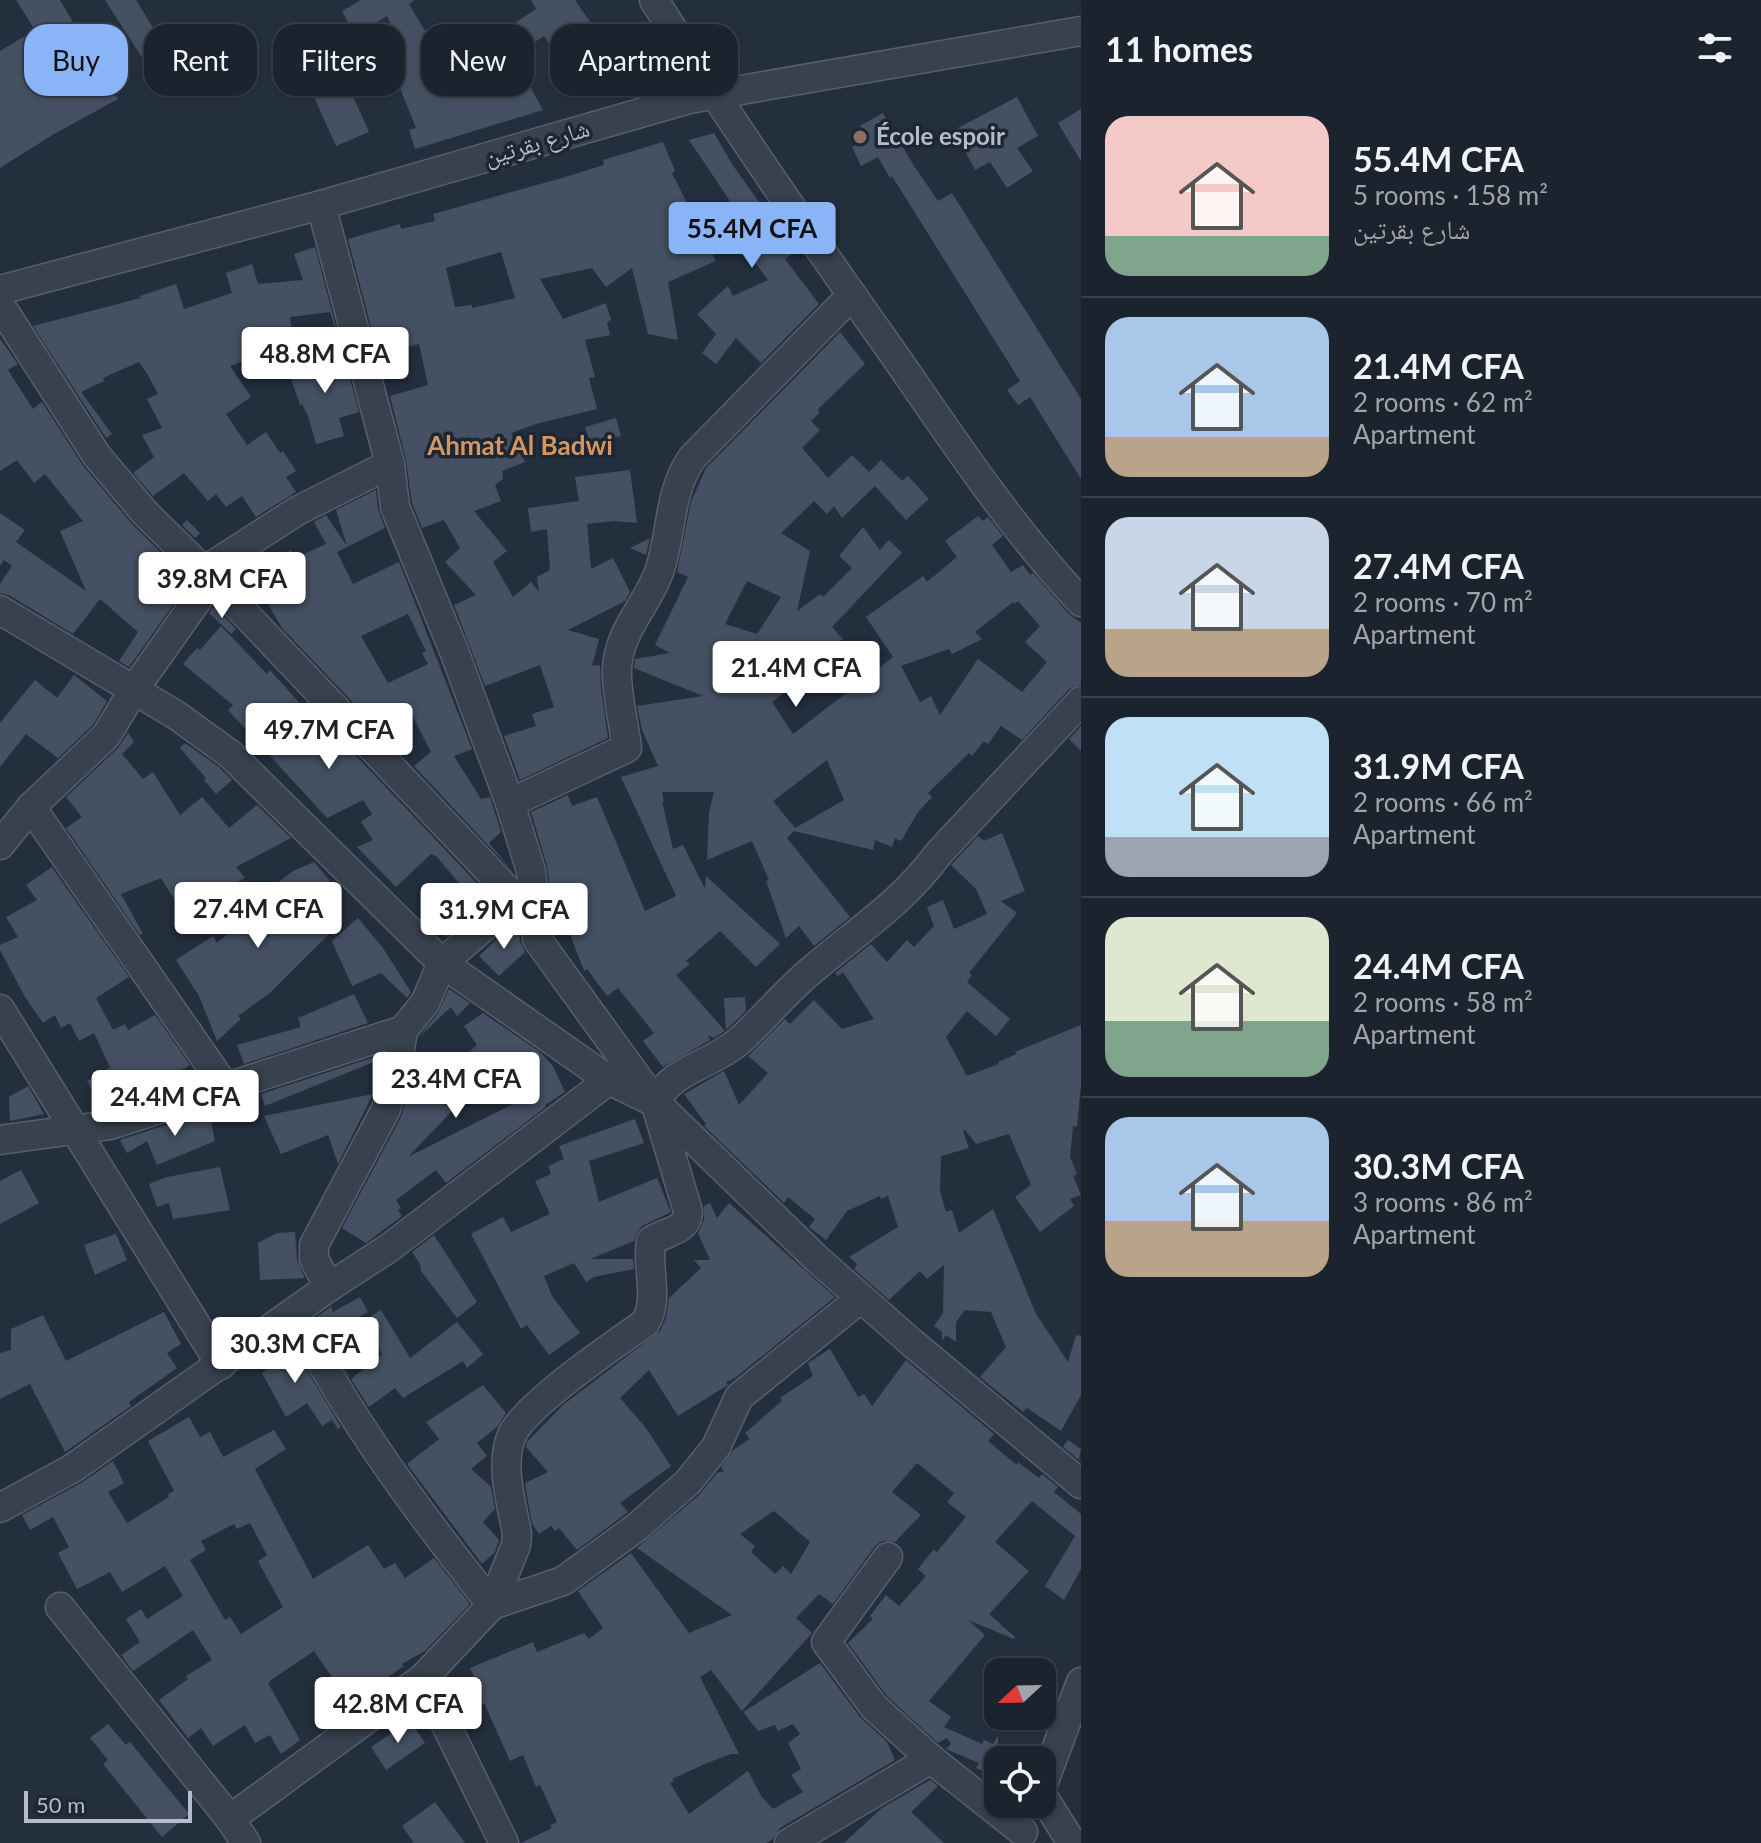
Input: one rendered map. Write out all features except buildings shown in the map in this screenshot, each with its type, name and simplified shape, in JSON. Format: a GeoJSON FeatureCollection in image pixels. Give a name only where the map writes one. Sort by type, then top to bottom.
{"type":"FeatureCollection","features":[{"type":"Feature","properties":{"kind":"street"},"geometry":{"type":"LineString","coordinates":[[654,0],[669,24]]}},
{"type":"Feature","properties":{"kind":"street","name":"شارع بقرتين"},"geometry":{"type":"LineString","coordinates":[[738,91],[1081,31]]}},
{"type":"Feature","properties":{"kind":"street","name":"شارع بقرتين"},"geometry":{"type":"LineString","coordinates":[[0,290],[321,205],[707,96]]}},
{"type":"Feature","properties":{"kind":"street"},"geometry":{"type":"LineString","coordinates":[[714,96],[956,443],[1056,576],[1081,602]]}},
{"type":"Feature","properties":{"kind":"street"},"geometry":{"type":"LineString","coordinates":[[321,205],[390,464],[395,507],[454,651],[510,803],[531,871],[537,939],[655,1102],[817,1259],[1081,1484]]}},
{"type":"Feature","properties":{"kind":"street"},"geometry":{"type":"LineString","coordinates":[[510,803],[627,748],[616,669],[624,637],[660,571],[677,485],[683,471],[692,458],[852,295]]}},
{"type":"Feature","properties":{"kind":"street"},"geometry":{"type":"LineString","coordinates":[[0,305],[97,456],[145,513],[208,575],[536,920]]}},
{"type":"Feature","properties":{"kind":"street"},"geometry":{"type":"LineString","coordinates":[[0,845],[31,807],[106,736],[208,575],[297,511],[390,464]]}},
{"type":"Feature","properties":{"kind":"street"},"geometry":{"type":"LineString","coordinates":[[0,610],[176,715],[230,754],[442,963],[609,1080],[655,1102]]}},
{"type":"Feature","properties":{"kind":"street"},"geometry":{"type":"LineString","coordinates":[[230,1819],[423,1678],[492,1605],[516,1545],[506,1466],[512,1435],[544,1401],[586,1365],[645,1323],[652,1302],[651,1241],[688,1220],[688,1211],[655,1102],[663,1088],[736,1043],[812,969],[886,911],[923,875],[939,853],[1081,701]]}},
{"type":"Feature","properties":{"kind":"street"},"geometry":{"type":"LineString","coordinates":[[31,807],[226,1088]]}},
{"type":"Feature","properties":{"kind":"street"},"geometry":{"type":"LineString","coordinates":[[329,1287],[314,1259],[314,1245],[386,1109],[396,1074],[403,1030],[425,1003],[442,963],[516,899]]}},
{"type":"Feature","properties":{"kind":"street"},"geometry":{"type":"LineString","coordinates":[[0,1009],[221,1365]]}},
{"type":"Feature","properties":{"kind":"street"},"geometry":{"type":"LineString","coordinates":[[0,1140],[110,1125],[403,1030]]}},
{"type":"Feature","properties":{"kind":"street"},"geometry":{"type":"LineString","coordinates":[[0,1508],[73,1468],[389,1248],[609,1080]]}},
{"type":"Feature","properties":{"kind":"street"},"geometry":{"type":"LineString","coordinates":[[492,1605],[563,1581],[637,1527],[688,1482],[716,1447],[739,1397],[861,1298]]}},
{"type":"Feature","properties":{"kind":"street"},"geometry":{"type":"LineString","coordinates":[[294,1312],[325,1373],[371,1444],[423,1519],[492,1605]]}},
{"type":"Feature","properties":{"kind":"street"},"geometry":{"type":"LineString","coordinates":[[888,1557],[826,1642],[874,1707],[1021,1837],[1029,1818]]}},
{"type":"Feature","properties":{"kind":"street"},"geometry":{"type":"LineString","coordinates":[[60,1607],[246,1843]]}},
{"type":"Feature","properties":{"kind":"street"},"geometry":{"type":"LineString","coordinates":[[423,1678],[504,1843]]}},
{"type":"Feature","properties":{"kind":"street"},"geometry":{"type":"LineString","coordinates":[[1056,1749],[1081,1682]]}},
{"type":"Feature","properties":{"kind":"street"},"geometry":{"type":"LineString","coordinates":[[795,1842],[931,1759]]}},
{"type":"Feature","properties":{"kind":"street"},"geometry":{"type":"LineString","coordinates":[[1056,1817],[1072,1843]]}},
{"type":"Feature","properties":{"kind":"place","name":"École espoir"},"geometry":{"type":"Point","coordinates":[860,137]}},
{"type":"Feature","properties":{"kind":"district","name":"Ahmat Al Badwi"},"geometry":{"type":"Point","coordinates":[520,446]}}]}
